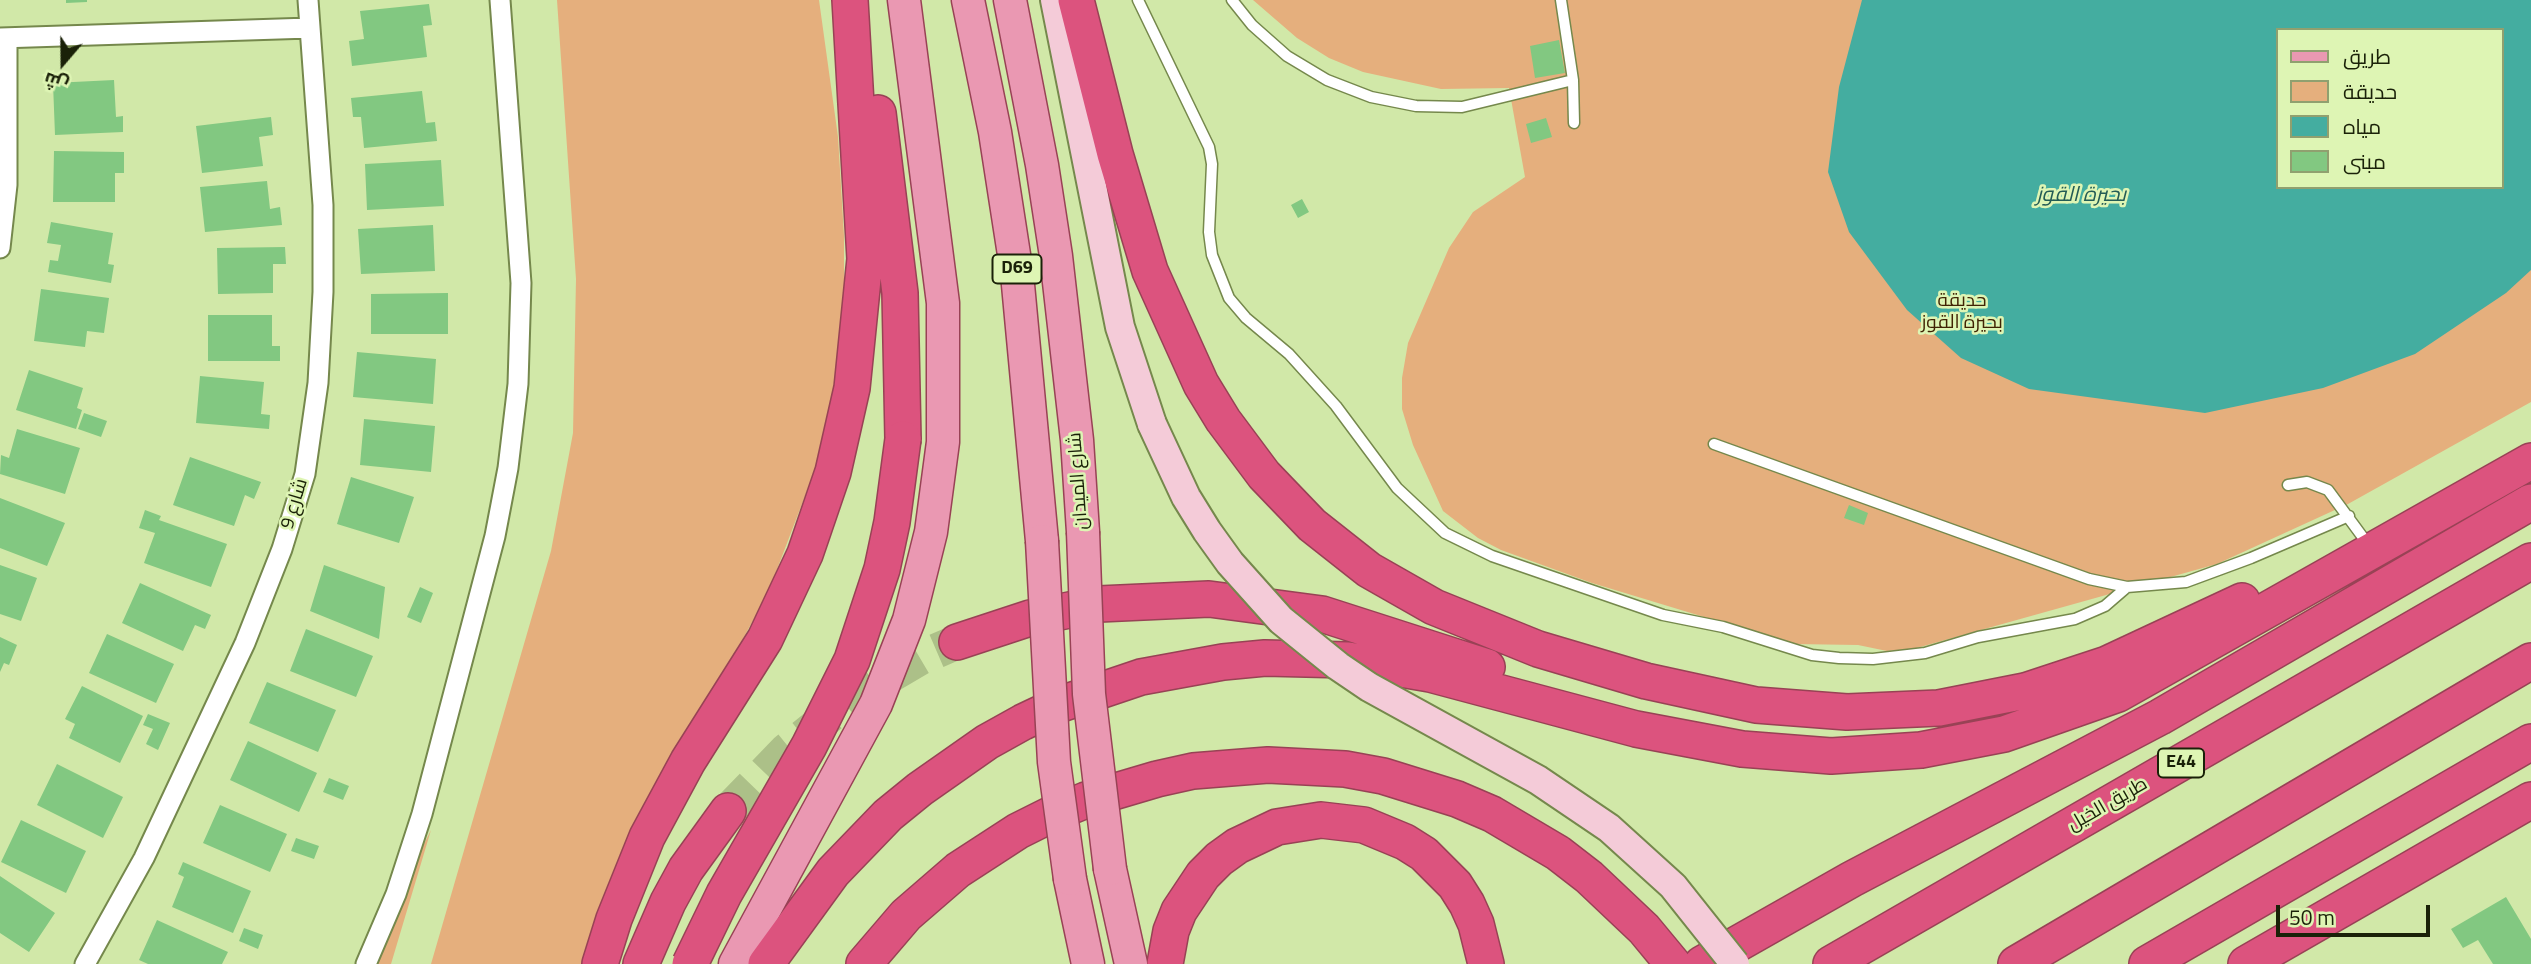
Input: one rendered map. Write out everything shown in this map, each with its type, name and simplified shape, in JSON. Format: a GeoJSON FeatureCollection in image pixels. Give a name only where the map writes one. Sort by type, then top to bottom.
{"type":"FeatureCollection","features":[{"type":"Feature","properties":{"kind":"highway"},"geometry":{"type":"LineString","coordinates":[[600,964],[614,919],[647,837],[688,761],[765,639],[805,554],[833,472],[852,388],[864,270],[864,216],[850,0]]}},
{"type":"Feature","properties":{"kind":"highway"},"geometry":{"type":"LineString","coordinates":[[690,964],[724,894],[832,704],[852,660],[882,569],[894,508],[903,439],[903,356],[894,230],[876,100],[856,0]]}},
{"type":"Feature","properties":{"kind":"highway"},"geometry":{"type":"LineString","coordinates":[[1076,0],[1115,154],[1150,271],[1181,346],[1201,384],[1243,448],[1304,517],[1369,570],[1434,607],[1560,656],[1700,694],[1800,710],[1893,712],[1982,701],[2067,678],[2146,648],[2245,599],[2278,589],[2313,585]]}},
{"type":"Feature","properties":{"kind":"highway"},"geometry":{"type":"LineString","coordinates":[[766,964],[833,872],[888,816],[975,750],[1061,704],[1141,677],[1223,662],[1306,658],[1389,666],[1698,742],[1787,754],[1842,755],[1920,750],[2004,734],[2118,694],[2531,461]]}},
{"type":"Feature","properties":{"kind":"highway"},"geometry":{"type":"LineString","coordinates":[[1702,964],[1852,879],[2160,717],[2531,502]]}},
{"type":"Feature","properties":{"kind":"highway","name":"طريق الخيل"},"geometry":{"type":"LineString","coordinates":[[1831,964],[2531,561]]}},
{"type":"Feature","properties":{"kind":"highway"},"geometry":{"type":"LineString","coordinates":[[957,642],[1030,618],[1134,600],[1209,599],[1285,606],[1391,633],[1698,742]]}},
{"type":"Feature","properties":{"kind":"highway"},"geometry":{"type":"LineString","coordinates":[[2016,964],[2531,661]]}},
{"type":"Feature","properties":{"kind":"highway"},"geometry":{"type":"LineString","coordinates":[[2147,964],[2531,742]]}},
{"type":"Feature","properties":{"kind":"highway"},"geometry":{"type":"LineString","coordinates":[[2190,964],[2531,763]]}},
{"type":"Feature","properties":{"kind":"highway"},"geometry":{"type":"LineString","coordinates":[[864,964],[906,915],[958,870],[1018,831],[1052,814],[1121,788],[1181,774],[1231,767],[1306,766],[1357,771],[1420,786],[1457,799],[1526,832],[1589,877],[1644,929],[1673,964]]}},
{"type":"Feature","properties":{"kind":"highway"},"geometry":{"type":"LineString","coordinates":[[2246,964],[2531,800]]}},
{"type":"Feature","properties":{"kind":"highway"},"geometry":{"type":"LineString","coordinates":[[640,964],[686,869],[728,811]]}},
{"type":"Feature","properties":{"kind":"highway"},"geometry":{"type":"LineString","coordinates":[[1165,964],[1171,931],[1179,911],[1190,892],[1219,859],[1256,835],[1277,827],[1321,820],[1364,825],[1405,842],[1424,854],[1455,885],[1467,904],[1476,923],[1486,964]]}},
{"type":"Feature","properties":{"kind":"main road"},"geometry":{"type":"LineString","coordinates":[[735,964],[876,704],[909,620],[931,532],[943,442],[945,351],[940,268],[904,0]]}},
{"type":"Feature","properties":{"kind":"main road","name":"D69"},"geometry":{"type":"LineString","coordinates":[[968,0],[995,132],[1017,274],[1042,541],[1054,762],[1070,879],[1088,964]]}},
{"type":"Feature","properties":{"kind":"main road","name":"شارع الميدان"},"geometry":{"type":"LineString","coordinates":[[1010,0],[1042,165],[1056,256],[1076,426],[1090,708],[1110,869],[1131,964]]}},
{"type":"Feature","properties":{"kind":"main road"},"geometry":{"type":"LineString","coordinates":[[1055,0],[1120,327],[1152,424],[1186,497],[1207,531],[1230,563],[1282,620],[1329,659],[1369,687],[1538,780],[1609,828],[1673,886],[1735,964]]}},
{"type":"Feature","properties":{"kind":"street","name":"شارع 9"},"geometry":{"type":"LineString","coordinates":[[85,964],[139,867],[245,643],[282,549],[304,474],[318,383],[323,292],[323,205],[308,0]]}},
{"type":"Feature","properties":{"kind":"street"},"geometry":{"type":"LineString","coordinates":[[366,964],[396,894],[422,814],[489,558],[508,468],[518,384],[521,283],[507,56],[500,0]]}},
{"type":"Feature","properties":{"kind":"street"},"geometry":{"type":"LineString","coordinates":[[0,248],[7,185],[4,38],[310,28]]}},
{"type":"Feature","properties":{"kind":"lane"},"geometry":{"type":"LineString","coordinates":[[1138,0],[1209,147],[1212,164],[1209,232],[1212,255],[1229,298],[1246,318],[1289,354],[1336,406],[1397,488],[1445,533],[1492,556],[1663,615],[1736,630],[1812,654],[1839,658],[1873,659],[1925,653],[1978,637],[2075,619],[2105,606],[2127,587]]}},
{"type":"Feature","properties":{"kind":"lane"},"geometry":{"type":"LineString","coordinates":[[1232,0],[1252,25],[1287,56],[1327,80],[1371,97],[1416,106],[1462,107],[1573,80]]}},
{"type":"Feature","properties":{"kind":"lane"},"geometry":{"type":"LineString","coordinates":[[1561,0],[1573,80],[1574,123]]}},
{"type":"Feature","properties":{"kind":"lane"},"geometry":{"type":"LineString","coordinates":[[1714,444],[2089,579],[2127,587],[2186,582],[2251,558],[2348,516]]}},
{"type":"Feature","properties":{"kind":"lane"},"geometry":{"type":"LineString","coordinates":[[2288,485],[2307,482],[2328,489],[2373,550]]}},
{"type":"Feature","properties":{"kind":"green space"},"geometry":{"type":"Polygon","coordinates":[[[557,0],[819,0],[838,137],[844,236],[844,331],[821,454],[768,593],[624,856],[581,964],[431,964],[551,551],[573,433],[576,279],[557,0]]]}},
{"type":"Feature","properties":{"kind":"green space","name":"حديقة بحيرة القوز"},"geometry":{"type":"Polygon","coordinates":[[[1253,0],[2531,0],[2531,402],[2348,504],[2217,564],[1913,649],[1887,651],[1858,645],[1793,644],[1592,583],[1501,550],[1478,538],[1443,511],[1413,445],[1402,409],[1402,378],[1408,343],[1449,248],[1473,212],[1525,177],[1509,88],[1441,89],[1363,72],[1329,58],[1297,38],[1253,0]]]}},
{"type":"Feature","properties":{"kind":"green space"},"geometry":{"type":"Polygon","coordinates":[[[431,830],[391,964],[376,964],[419,854],[431,830]]]}},
{"type":"Feature","properties":{"kind":"water","name":"بحيرة القوز"},"geometry":{"type":"Polygon","coordinates":[[[1862,0],[2531,0],[2531,270],[2506,293],[2415,354],[2323,388],[2205,413],[2029,389],[1961,358],[1907,310],[1849,232],[1828,172],[1839,87],[1862,0]]]}},
{"type":"Feature","properties":{"kind":"building"},"geometry":{"type":"Polygon","coordinates":[[[66,0],[87,0],[87,2],[66,3],[66,0]]]}},
{"type":"Feature","properties":{"kind":"building"},"geometry":{"type":"Polygon","coordinates":[[[429,4],[432,25],[423,26],[427,57],[352,66],[349,41],[364,39],[360,11],[429,4]]]}},
{"type":"Feature","properties":{"kind":"building"},"geometry":{"type":"Polygon","coordinates":[[[1559,40],[1565,73],[1535,78],[1530,46],[1559,40]]]}},
{"type":"Feature","properties":{"kind":"building"},"geometry":{"type":"Polygon","coordinates":[[[114,80],[116,117],[123,116],[123,132],[55,135],[53,83],[114,80]]]}},
{"type":"Feature","properties":{"kind":"building"},"geometry":{"type":"Polygon","coordinates":[[[422,91],[426,123],[435,122],[437,141],[364,148],[361,117],[353,117],[351,98],[422,91]]]}},
{"type":"Feature","properties":{"kind":"building"},"geometry":{"type":"Polygon","coordinates":[[[271,117],[273,135],[259,137],[263,166],[202,173],[196,126],[271,117]]]}},
{"type":"Feature","properties":{"kind":"building"},"geometry":{"type":"Polygon","coordinates":[[[1546,118],[1552,137],[1531,143],[1526,124],[1546,118]]]}},
{"type":"Feature","properties":{"kind":"building"},"geometry":{"type":"Polygon","coordinates":[[[54,151],[124,152],[124,173],[115,173],[115,202],[53,202],[54,151]]]}},
{"type":"Feature","properties":{"kind":"building"},"geometry":{"type":"Polygon","coordinates":[[[441,160],[444,206],[367,210],[365,164],[441,160]]]}},
{"type":"Feature","properties":{"kind":"building"},"geometry":{"type":"Polygon","coordinates":[[[267,181],[270,209],[280,207],[282,225],[205,232],[200,187],[267,181]]]}},
{"type":"Feature","properties":{"kind":"building"},"geometry":{"type":"Polygon","coordinates":[[[1302,199],[1309,212],[1298,218],[1291,205],[1302,199]]]}},
{"type":"Feature","properties":{"kind":"building"},"geometry":{"type":"Polygon","coordinates":[[[51,222],[113,233],[108,264],[114,265],[111,283],[48,272],[50,260],[58,261],[61,245],[47,243],[51,222]]]}},
{"type":"Feature","properties":{"kind":"building"},"geometry":{"type":"Polygon","coordinates":[[[433,225],[435,271],[361,274],[358,229],[433,225]]]}},
{"type":"Feature","properties":{"kind":"building"},"geometry":{"type":"Polygon","coordinates":[[[285,247],[286,264],[273,264],[273,293],[218,294],[217,248],[285,247]]]}},
{"type":"Feature","properties":{"kind":"building"},"geometry":{"type":"Polygon","coordinates":[[[41,289],[109,298],[104,333],[87,331],[85,347],[34,341],[41,289]]]}},
{"type":"Feature","properties":{"kind":"building"},"geometry":{"type":"Polygon","coordinates":[[[448,293],[448,334],[371,334],[371,294],[448,293]]]}},
{"type":"Feature","properties":{"kind":"building"},"geometry":{"type":"Polygon","coordinates":[[[208,315],[272,315],[272,346],[280,346],[280,361],[208,361],[208,315]]]}},
{"type":"Feature","properties":{"kind":"building"},"geometry":{"type":"Polygon","coordinates":[[[357,352],[436,359],[433,404],[353,397],[357,352]]]}},
{"type":"Feature","properties":{"kind":"building"},"geometry":{"type":"Polygon","coordinates":[[[29,370],[83,388],[77,408],[82,410],[76,429],[16,410],[29,370]]]}},
{"type":"Feature","properties":{"kind":"building"},"geometry":{"type":"Polygon","coordinates":[[[200,376],[264,382],[261,414],[270,415],[269,429],[196,423],[200,376]]]}},
{"type":"Feature","properties":{"kind":"building"},"geometry":{"type":"Polygon","coordinates":[[[84,413],[107,421],[101,437],[78,429],[84,413]]]}},
{"type":"Feature","properties":{"kind":"building"},"geometry":{"type":"Polygon","coordinates":[[[364,419],[435,426],[431,472],[360,465],[364,419]]]}},
{"type":"Feature","properties":{"kind":"building"},"geometry":{"type":"Polygon","coordinates":[[[17,429],[80,448],[65,494],[0,474],[1,455],[9,458],[17,429]]]}},
{"type":"Feature","properties":{"kind":"building"},"geometry":{"type":"Polygon","coordinates":[[[190,457],[261,482],[254,499],[245,495],[234,526],[173,505],[190,457]]]}},
{"type":"Feature","properties":{"kind":"building"},"geometry":{"type":"Polygon","coordinates":[[[351,477],[414,497],[399,543],[337,524],[351,477]]]}},
{"type":"Feature","properties":{"kind":"building"},"geometry":{"type":"Polygon","coordinates":[[[0,498],[65,523],[47,566],[0,548],[0,498]]]}},
{"type":"Feature","properties":{"kind":"building"},"geometry":{"type":"Polygon","coordinates":[[[1849,505],[1868,513],[1864,525],[1844,518],[1849,505]]]}},
{"type":"Feature","properties":{"kind":"building"},"geometry":{"type":"Polygon","coordinates":[[[145,510],[161,516],[159,520],[227,544],[211,587],[144,563],[155,533],[139,528],[145,510]]]}},
{"type":"Feature","properties":{"kind":"building"},"geometry":{"type":"Polygon","coordinates":[[[0,565],[37,578],[21,621],[0,614],[0,565]]]}},
{"type":"Feature","properties":{"kind":"building"},"geometry":{"type":"Polygon","coordinates":[[[324,565],[385,587],[379,639],[310,611],[324,565]]]}},
{"type":"Feature","properties":{"kind":"building"},"geometry":{"type":"Polygon","coordinates":[[[140,583],[211,615],[205,629],[195,625],[183,651],[122,623],[140,583]]]}},
{"type":"Feature","properties":{"kind":"building"},"geometry":{"type":"Polygon","coordinates":[[[420,587],[433,593],[421,623],[407,617],[420,587]]]}},
{"type":"Feature","properties":{"kind":"building"},"geometry":{"type":"Polygon","coordinates":[[[306,629],[373,656],[356,697],[290,671],[306,629]]]}},
{"type":"Feature","properties":{"kind":"building"},"geometry":{"type":"Polygon","coordinates":[[[107,634],[174,664],[156,703],[89,673],[107,634]]]}},
{"type":"Feature","properties":{"kind":"building"},"geometry":{"type":"Polygon","coordinates":[[[0,637],[17,645],[9,665],[4,663],[0,672],[0,637]]]}},
{"type":"Feature","properties":{"kind":"building"},"geometry":{"type":"Polygon","coordinates":[[[267,682],[336,710],[318,752],[249,723],[267,682]]]}},
{"type":"Feature","properties":{"kind":"building"},"geometry":{"type":"Polygon","coordinates":[[[82,686],[143,716],[120,763],[69,738],[75,724],[65,719],[82,686]]]}},
{"type":"Feature","properties":{"kind":"building"},"geometry":{"type":"Polygon","coordinates":[[[148,714],[170,723],[158,750],[146,744],[153,729],[143,725],[148,714]]]}},
{"type":"Feature","properties":{"kind":"building"},"geometry":{"type":"Polygon","coordinates":[[[248,741],[317,773],[299,812],[230,780],[248,741]]]}},
{"type":"Feature","properties":{"kind":"building"},"geometry":{"type":"Polygon","coordinates":[[[57,764],[123,797],[103,838],[37,805],[57,764]]]}},
{"type":"Feature","properties":{"kind":"building"},"geometry":{"type":"Polygon","coordinates":[[[329,778],[349,786],[343,800],[323,792],[329,778]]]}},
{"type":"Feature","properties":{"kind":"building"},"geometry":{"type":"Polygon","coordinates":[[[220,805],[287,834],[270,872],[203,843],[220,805]]]}},
{"type":"Feature","properties":{"kind":"building"},"geometry":{"type":"Polygon","coordinates":[[[21,820],[86,851],[66,893],[1,862],[21,820]]]}},
{"type":"Feature","properties":{"kind":"building"},"geometry":{"type":"Polygon","coordinates":[[[296,838],[319,846],[314,859],[291,851],[296,838]]]}},
{"type":"Feature","properties":{"kind":"building"},"geometry":{"type":"Polygon","coordinates":[[[183,862],[251,891],[233,933],[172,907],[184,877],[178,874],[183,862]]]}},
{"type":"Feature","properties":{"kind":"building"},"geometry":{"type":"Polygon","coordinates":[[[0,876],[55,913],[29,952],[0,933],[0,876]]]}},
{"type":"Feature","properties":{"kind":"building"},"geometry":{"type":"Polygon","coordinates":[[[2506,897],[2531,939],[2531,964],[2493,964],[2478,940],[2463,948],[2451,929],[2506,897]]]}},
{"type":"Feature","properties":{"kind":"building"},"geometry":{"type":"Polygon","coordinates":[[[157,920],[228,952],[222,964],[148,964],[139,960],[157,920]]]}},
{"type":"Feature","properties":{"kind":"building"},"geometry":{"type":"Polygon","coordinates":[[[244,928],[263,935],[258,949],[239,941],[244,928]]]}},
{"type":"Feature","properties":{"kind":"tunnel"},"geometry":{"type":"LineString","coordinates":[[728,811],[787,750],[850,699],[920,658],[957,642]]}}]}
